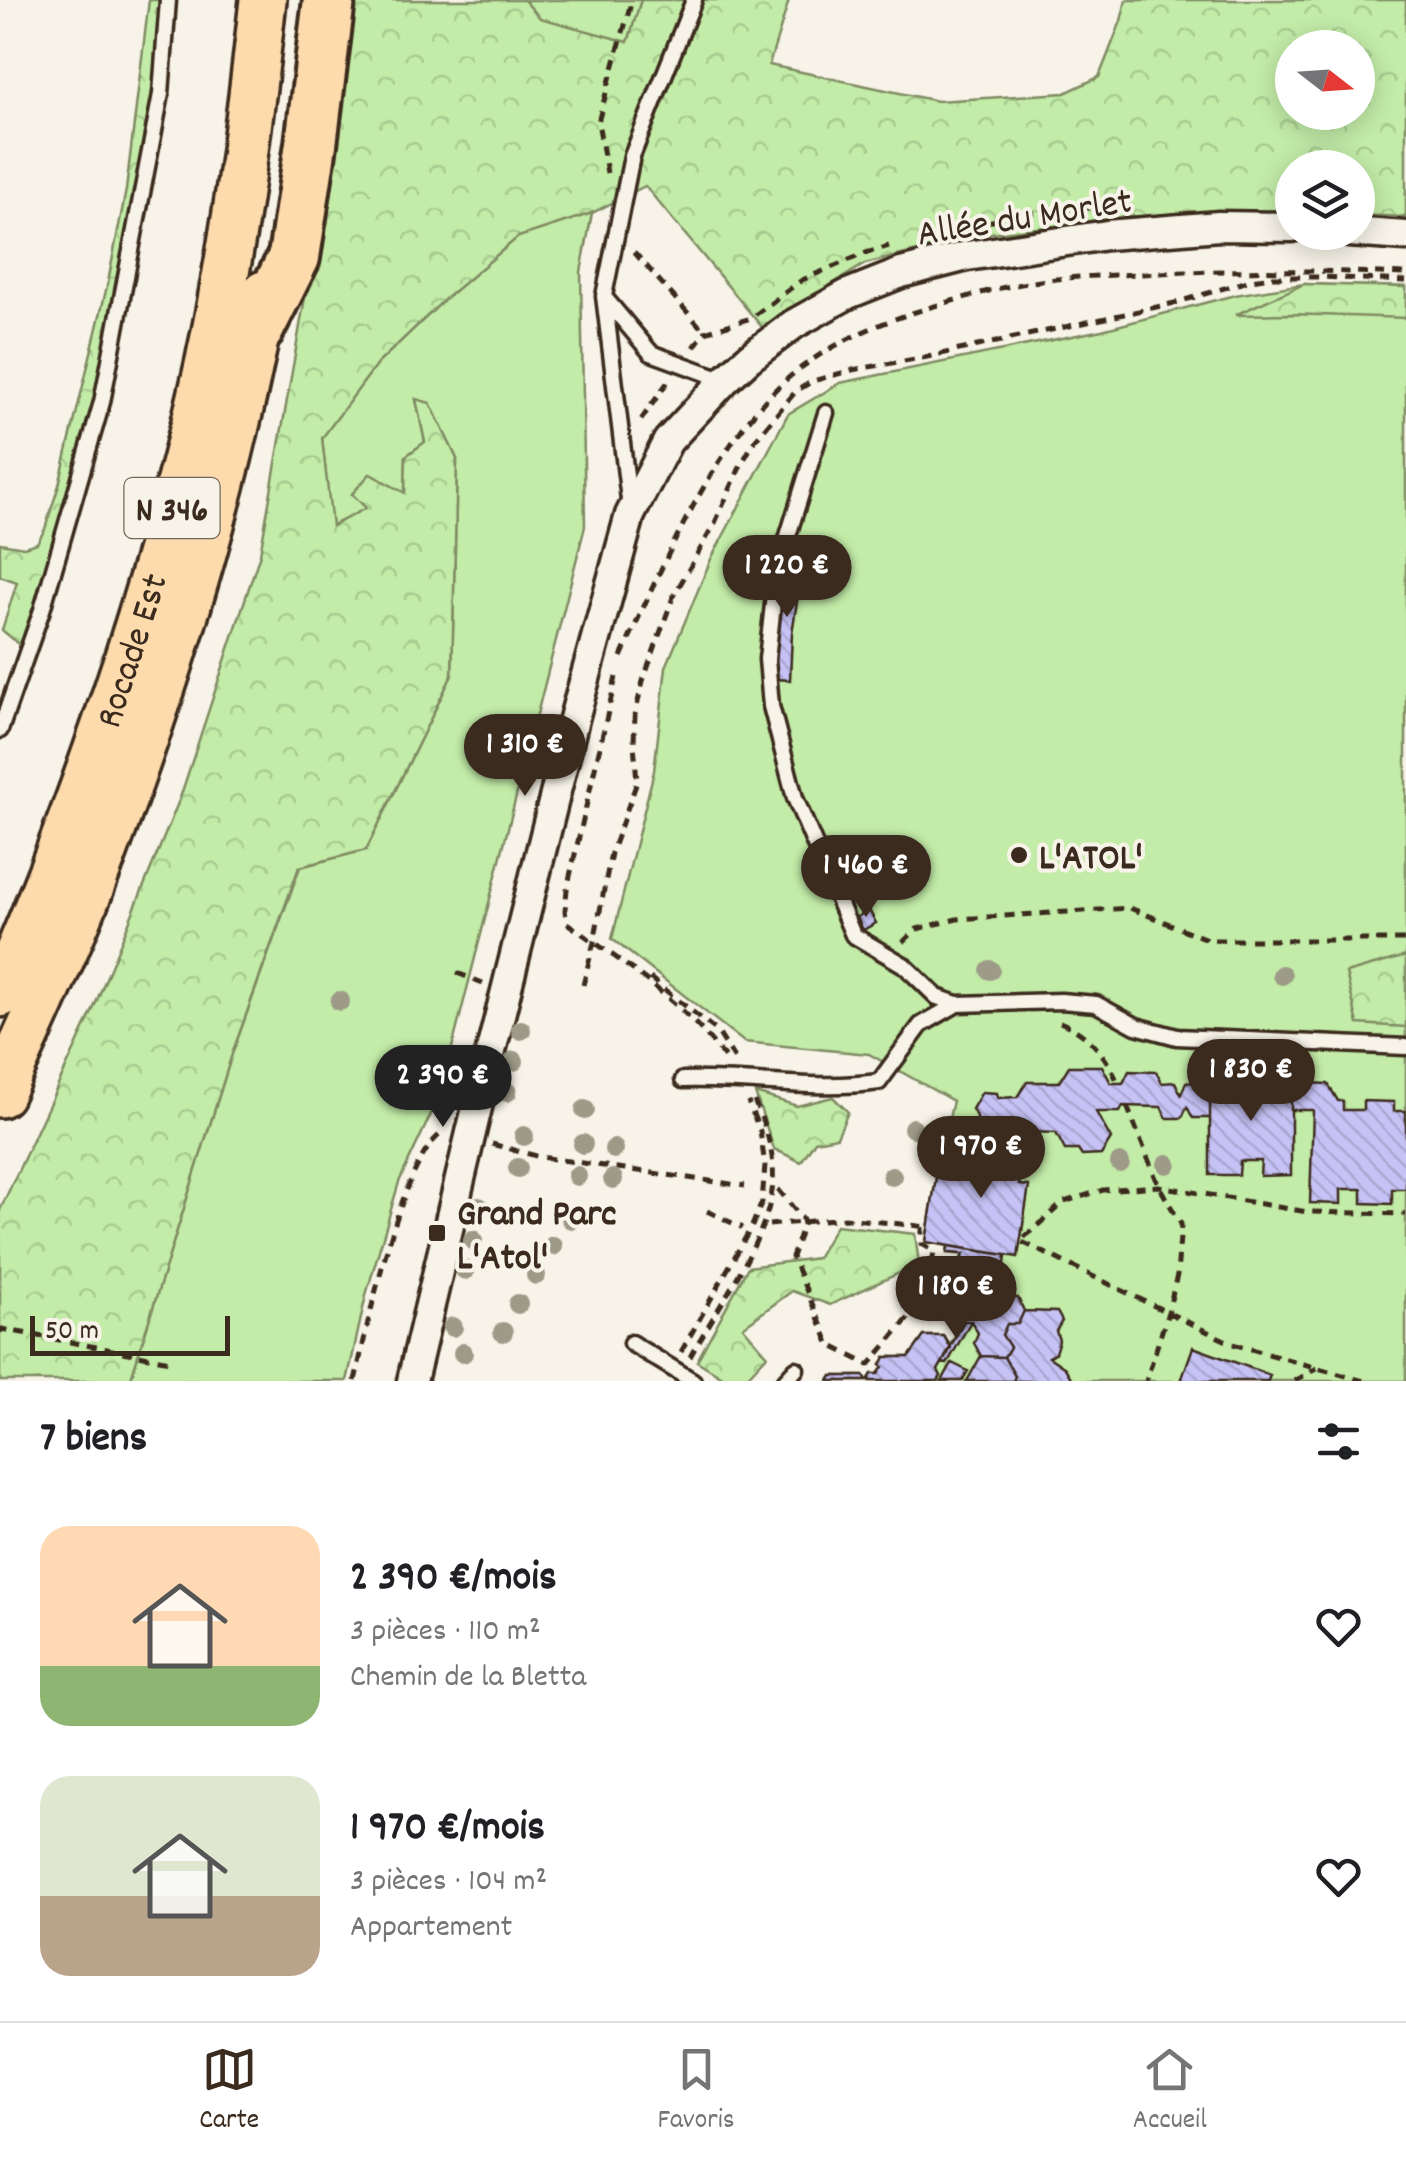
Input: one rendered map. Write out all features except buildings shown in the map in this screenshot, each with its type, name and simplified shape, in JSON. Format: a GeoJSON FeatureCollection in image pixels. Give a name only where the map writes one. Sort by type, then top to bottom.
{"type":"FeatureCollection","features":[{"type":"Feature","properties":{"kind":"highway","name":"Rocade Est"},"geometry":{"type":"LineString","coordinates":[[0,994],[48,882],[89,771],[159,562],[225,282],[248,135],[263,0]]}},
{"type":"Feature","properties":{"kind":"highway","name":"N 346"},"geometry":{"type":"LineString","coordinates":[[258,329],[290,142],[306,0]]}},
{"type":"Feature","properties":{"kind":"highway"},"geometry":{"type":"LineString","coordinates":[[258,329],[294,257],[330,0]]}},
{"type":"Feature","properties":{"kind":"highway","name":"Rocade Est"},"geometry":{"type":"LineString","coordinates":[[0,1094],[88,893],[152,721],[239,423],[258,329]]}},
{"type":"Feature","properties":{"kind":"street","name":"Allée du Morlet"},"geometry":{"type":"LineString","coordinates":[[412,1381],[576,716],[630,515],[668,442],[725,380],[794,324],[848,294],[917,269],[966,256],[1107,236],[1219,226],[1275,227]]}},
{"type":"Feature","properties":{"kind":"street"},"geometry":{"type":"LineString","coordinates":[[1375,234],[1406,236]]}},
{"type":"Feature","properties":{"kind":"lane"},"geometry":{"type":"LineString","coordinates":[[0,730],[42,610],[102,402],[162,94],[168,0]]}},
{"type":"Feature","properties":{"kind":"lane"},"geometry":{"type":"LineString","coordinates":[[630,515],[604,296],[632,156],[694,0]]}},
{"type":"Feature","properties":{"kind":"lane"},"geometry":{"type":"LineString","coordinates":[[604,296],[651,353],[725,380]]}},
{"type":"Feature","properties":{"kind":"lane"},"geometry":{"type":"LineString","coordinates":[[826,414],[774,596],[767,659],[771,706],[795,798],[853,935],[904,965],[936,998],[958,1004],[1096,1004],[1136,1026],[1178,1037],[1406,1047]]}},
{"type":"Feature","properties":{"kind":"lane"},"geometry":{"type":"LineString","coordinates":[[683,1080],[855,1086],[879,1082],[921,1025],[958,1004]]}},
{"type":"Feature","properties":{"kind":"lane"},"geometry":{"type":"LineString","coordinates":[[631,1343],[682,1374]]}},
{"type":"Feature","properties":{"kind":"lane"},"geometry":{"type":"LineString","coordinates":[[785,1381],[796,1369]]}},
{"type":"Feature","properties":{"kind":"path"},"geometry":{"type":"LineString","coordinates":[[968,226],[1042,211],[1098,208]]}},
{"type":"Feature","properties":{"kind":"path"},"geometry":{"type":"LineString","coordinates":[[622,446],[705,332],[751,318],[802,280],[866,253],[899,244]]}},
{"type":"Feature","properties":{"kind":"path"},"geometry":{"type":"LineString","coordinates":[[620,658],[676,534],[712,470],[763,403],[814,358],[853,336],[896,316],[1010,286],[1068,278],[1232,269],[1406,277]]}},
{"type":"Feature","properties":{"kind":"path"},"geometry":{"type":"LineString","coordinates":[[584,985],[610,853],[637,782],[635,714],[642,681],[673,597],[714,525],[754,440],[796,391],[814,381],[852,370],[1174,303],[1251,280],[1406,277]]}},
{"type":"Feature","properties":{"kind":"path"},"geometry":{"type":"LineString","coordinates":[[616,678],[571,870],[567,923],[652,984],[710,1037],[742,1080]]}},
{"type":"Feature","properties":{"kind":"path"},"geometry":{"type":"LineString","coordinates":[[904,965],[902,940],[917,929],[958,919],[1130,908],[1209,940],[1406,940]]}},
{"type":"Feature","properties":{"kind":"path"},"geometry":{"type":"LineString","coordinates":[[596,926],[600,942],[718,1031],[738,1063],[760,1131],[765,1165],[762,1202],[682,1374]]}},
{"type":"Feature","properties":{"kind":"path"},"geometry":{"type":"LineString","coordinates":[[458,973],[489,985]]}},
{"type":"Feature","properties":{"kind":"path"},"geometry":{"type":"LineString","coordinates":[[1026,1004],[1077,1030],[1096,1045],[1118,1083]]}},
{"type":"Feature","properties":{"kind":"path"},"geometry":{"type":"LineString","coordinates":[[355,1381],[377,1282],[414,1171],[435,1137],[456,1126],[422,1104]]}},
{"type":"Feature","properties":{"kind":"path"},"geometry":{"type":"LineString","coordinates":[[1128,1106],[1160,1186],[1181,1224],[1177,1275],[1146,1381]]}},
{"type":"Feature","properties":{"kind":"path"},"geometry":{"type":"LineString","coordinates":[[471,1134],[540,1157],[746,1186]]}},
{"type":"Feature","properties":{"kind":"path"},"geometry":{"type":"LineString","coordinates":[[1364,1381],[1233,1344],[1020,1241],[1064,1202],[1103,1190],[1160,1186],[1307,1212],[1406,1214]]}},
{"type":"Feature","properties":{"kind":"path"},"geometry":{"type":"LineString","coordinates":[[778,1189],[804,1220]]}},
{"type":"Feature","properties":{"kind":"path"},"geometry":{"type":"LineString","coordinates":[[707,1211],[743,1228]]}},
{"type":"Feature","properties":{"kind":"path"},"geometry":{"type":"LineString","coordinates":[[768,1225],[804,1220],[844,1218],[925,1227],[922,1244],[934,1251],[927,1296],[870,1366],[830,1345],[792,1257],[804,1220]]}},
{"type":"Feature","properties":{"kind":"path"},"geometry":{"type":"LineString","coordinates":[[0,1332],[174,1362]]}},
{"type":"Feature","properties":{"kind":"path"},"geometry":{"type":"LineString","coordinates":[[1295,1381],[1316,1368]]}},
{"type":"Feature","properties":{"kind":"green space"},"geometry":{"type":"Polygon","coordinates":[[[149,0],[161,0],[158,38],[124,264],[74,475],[20,645],[2,630],[17,582],[0,576],[0,543],[24,547],[37,543],[59,485],[126,190],[149,0]]]}},
{"type":"Feature","properties":{"kind":"green space"},"geometry":{"type":"Polygon","coordinates":[[[349,0],[524,0],[540,18],[628,42],[641,0],[789,0],[769,65],[937,101],[1065,93],[1099,77],[1126,0],[1406,0],[1406,217],[1375,216],[1375,150],[1275,150],[1275,214],[1172,214],[991,233],[865,264],[762,327],[645,186],[592,213],[518,237],[377,364],[322,438],[332,526],[366,508],[352,494],[370,474],[405,493],[406,456],[425,442],[416,399],[430,403],[457,459],[452,675],[366,850],[299,867],[232,1054],[130,1381],[0,1381],[0,1210],[93,1010],[180,798],[260,554],[310,269],[349,0]]]}},
{"type":"Feature","properties":{"kind":"green space"},"geometry":{"type":"Polygon","coordinates":[[[524,0],[641,0],[628,43],[540,18],[524,0]]]}},
{"type":"Feature","properties":{"kind":"green space"},"geometry":{"type":"Polygon","coordinates":[[[592,213],[581,272],[585,526],[440,1095],[399,1182],[366,1295],[347,1381],[130,1381],[232,1054],[300,867],[366,850],[452,675],[457,459],[430,403],[416,400],[425,442],[406,456],[405,493],[370,474],[352,494],[367,508],[331,526],[322,438],[377,364],[518,237],[592,213]]]}},
{"type":"Feature","properties":{"kind":"green space","name":"L'ATOL'"},"geometry":{"type":"Polygon","coordinates":[[[1304,284],[1406,287],[1406,1381],[829,1381],[832,1376],[864,1376],[868,1380],[872,1374],[878,1374],[885,1357],[909,1357],[924,1336],[944,1336],[950,1345],[963,1322],[958,1321],[952,1309],[955,1302],[948,1293],[964,1276],[958,1264],[963,1255],[947,1253],[948,1246],[926,1242],[937,1171],[959,1174],[965,1144],[944,1140],[953,1101],[869,1054],[744,1042],[612,939],[654,771],[666,667],[711,559],[788,414],[840,383],[1102,330],[1235,295],[1304,284]]]}},
{"type":"Feature","properties":{"kind":"green space"},"geometry":{"type":"Polygon","coordinates":[[[1304,284],[1406,287],[1406,318],[1235,315],[1304,284]]]}},
{"type":"Feature","properties":{"kind":"green space"},"geometry":{"type":"Polygon","coordinates":[[[1406,956],[1406,1027],[1358,1024],[1346,973],[1406,956]]]}},
{"type":"Feature","properties":{"kind":"green space"},"geometry":{"type":"Polygon","coordinates":[[[755,1093],[797,1106],[833,1097],[848,1112],[837,1137],[815,1141],[801,1162],[774,1149],[755,1093]]]}},
{"type":"Feature","properties":{"kind":"green space"},"geometry":{"type":"Polygon","coordinates":[[[836,1225],[915,1234],[919,1264],[830,1305],[792,1291],[743,1327],[767,1355],[743,1381],[729,1381],[697,1361],[748,1267],[817,1258],[836,1225]]]}},
{"type":"Feature","properties":{"kind":"place","name":"L'ATOL'"},"geometry":{"type":"Point","coordinates":[1019,855]}},
{"type":"Feature","properties":{"kind":"place","name":"Grand Parc L'Atol'"},"geometry":{"type":"Point","coordinates":[437,1233]}}]}
